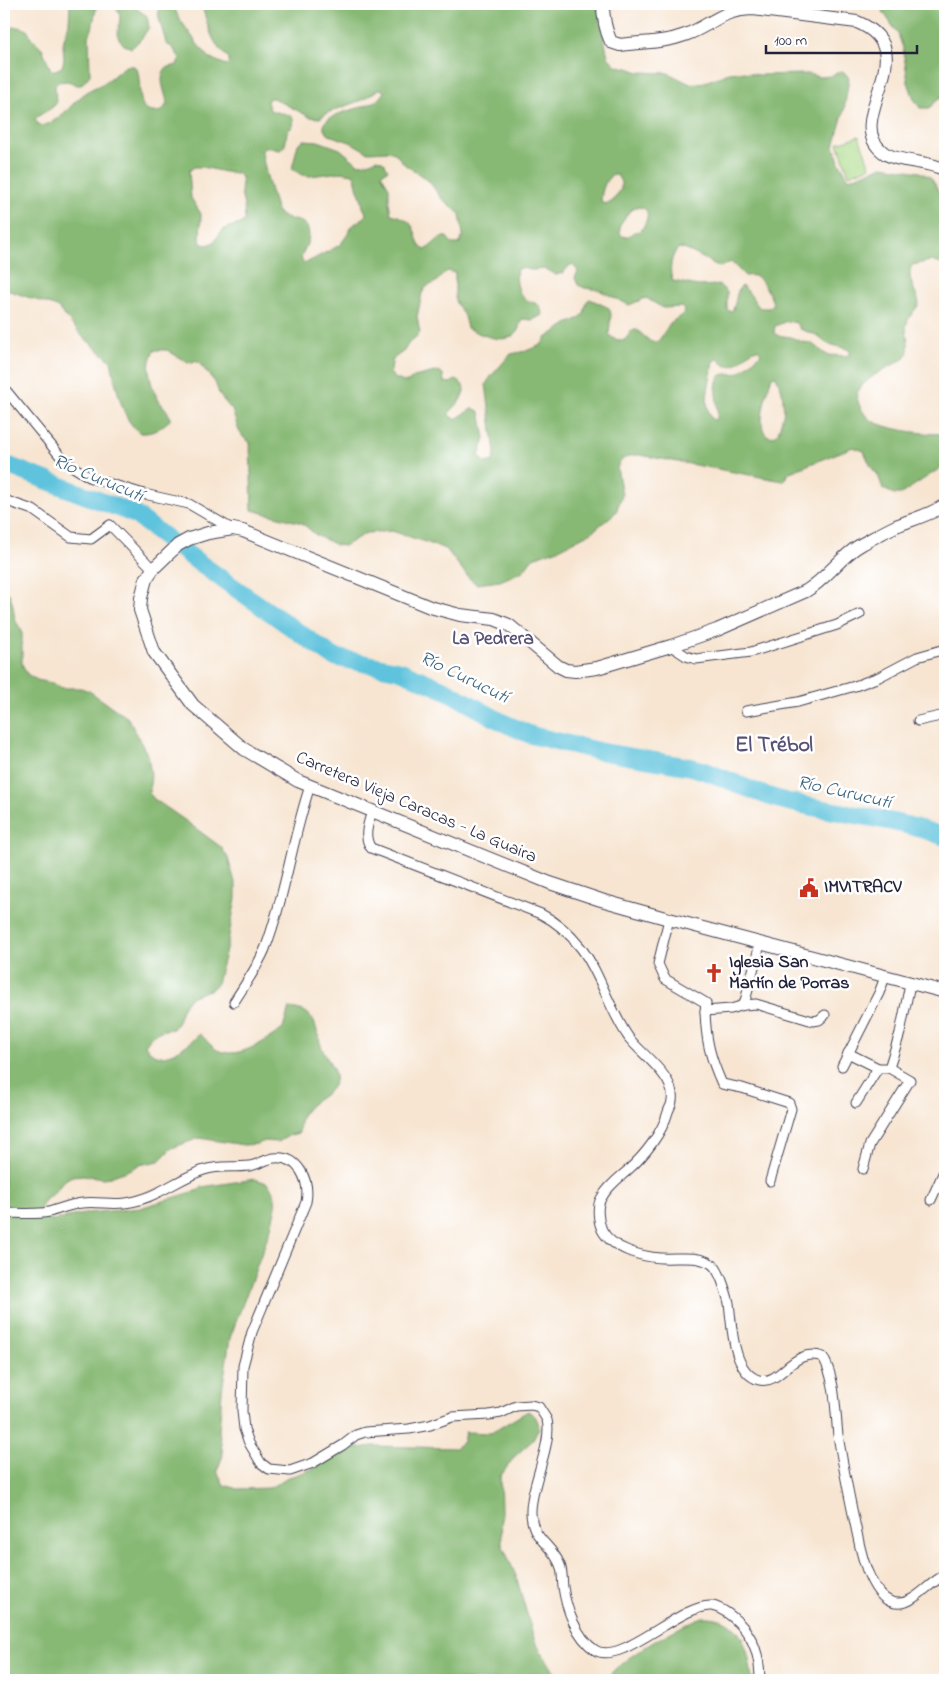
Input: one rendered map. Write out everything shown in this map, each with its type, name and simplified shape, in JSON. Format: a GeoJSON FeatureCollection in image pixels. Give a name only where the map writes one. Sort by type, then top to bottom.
{"type":"FeatureCollection","features":[{"type":"Feature","properties":{"kind":"main road"},"geometry":{"type":"LineString","coordinates":[[603,4],[603,18],[611,42],[620,44],[673,39],[688,34],[730,12],[753,9],[850,21],[868,27],[879,36],[884,45],[887,59],[872,116],[871,126],[876,144],[882,151],[894,158],[934,165],[945,170]]}},
{"type":"Feature","properties":{"kind":"main road","name":"Carretera Vieja Caracas - La Guaira"},"geometry":{"type":"LineString","coordinates":[[945,505],[920,519],[897,526],[863,543],[849,552],[818,584],[806,591],[717,630],[671,646],[597,668],[575,671],[566,670],[558,666],[509,625],[501,621],[460,615],[430,607],[243,531],[232,529],[208,533],[184,542],[170,552],[152,569],[142,589],[140,610],[154,652],[193,705],[244,749],[298,781],[550,883],[601,900],[945,992]]}},
{"type":"Feature","properties":{"kind":"street"},"geometry":{"type":"LineString","coordinates":[[4,388],[65,462],[91,478],[126,489],[189,504],[232,529]]}},
{"type":"Feature","properties":{"kind":"street"},"geometry":{"type":"LineString","coordinates":[[4,500],[32,510],[71,537],[91,539],[110,525],[152,569]]}},
{"type":"Feature","properties":{"kind":"street"},"geometry":{"type":"LineString","coordinates":[[671,646],[674,646],[686,656],[696,659],[751,652],[837,625],[860,614]]}},
{"type":"Feature","properties":{"kind":"street"},"geometry":{"type":"LineString","coordinates":[[746,711],[798,702],[855,686],[879,677],[917,656],[945,649]]}},
{"type":"Feature","properties":{"kind":"street"},"geometry":{"type":"LineString","coordinates":[[918,720],[945,715]]}},
{"type":"Feature","properties":{"kind":"street"},"geometry":{"type":"LineString","coordinates":[[234,1002],[264,950],[310,786]]}},
{"type":"Feature","properties":{"kind":"street"},"geometry":{"type":"LineString","coordinates":[[372,811],[366,833],[371,848],[541,914],[558,924],[581,948],[630,1039],[666,1079],[672,1093],[672,1102],[665,1123],[638,1161],[601,1198],[598,1210],[602,1230],[619,1246],[638,1254],[661,1258],[698,1260],[708,1262],[714,1266],[726,1293],[734,1342],[739,1358],[748,1373],[753,1377],[761,1380],[769,1379],[796,1359],[810,1354],[823,1357],[829,1368],[833,1386],[838,1435],[860,1548],[864,1566],[873,1584],[888,1600],[902,1602],[910,1600],[929,1584],[945,1575]]}},
{"type":"Feature","properties":{"kind":"street"},"geometry":{"type":"LineString","coordinates":[[669,919],[658,964],[665,978],[706,1002],[708,1048],[722,1084],[742,1088],[789,1103],[791,1109],[770,1181]]}},
{"type":"Feature","properties":{"kind":"street"},"geometry":{"type":"LineString","coordinates":[[744,1005],[760,944]]}},
{"type":"Feature","properties":{"kind":"street"},"geometry":{"type":"LineString","coordinates":[[842,1066],[885,977]]}},
{"type":"Feature","properties":{"kind":"street"},"geometry":{"type":"LineString","coordinates":[[889,1068],[896,1049],[910,984]]}},
{"type":"Feature","properties":{"kind":"street"},"geometry":{"type":"LineString","coordinates":[[706,1011],[756,1004],[813,1021],[819,1020],[825,1015]]}},
{"type":"Feature","properties":{"kind":"street"},"geometry":{"type":"LineString","coordinates":[[848,1053],[878,1068],[889,1068],[910,1080],[870,1144],[863,1169]]}},
{"type":"Feature","properties":{"kind":"street"},"geometry":{"type":"LineString","coordinates":[[856,1103],[878,1068]]}},
{"type":"Feature","properties":{"kind":"street"},"geometry":{"type":"LineString","coordinates":[[4,1213],[42,1213],[81,1203],[130,1202],[160,1192],[206,1169],[251,1166],[272,1158],[285,1159],[292,1162],[302,1171],[307,1189],[306,1202],[252,1332],[244,1366],[242,1411],[244,1429],[249,1443],[261,1463],[268,1468],[290,1470],[313,1463],[356,1435],[365,1432],[409,1429],[430,1425],[452,1417],[489,1415],[516,1406],[531,1405],[539,1407],[546,1420],[547,1432],[535,1486],[531,1512],[532,1520],[535,1532],[553,1552],[561,1566],[568,1610],[575,1625],[590,1646],[601,1653],[615,1652],[686,1614],[704,1607],[713,1606],[736,1620],[747,1632],[752,1640],[758,1659],[760,1680]]}},
{"type":"Feature","properties":{"kind":"street"},"geometry":{"type":"LineString","coordinates":[[931,1200],[945,1169]]}},
{"type":"Feature","properties":{"kind":"green space"},"geometry":{"type":"Polygon","coordinates":[[[70,4],[97,4],[89,36],[90,75],[81,85],[68,81],[57,82],[55,86],[56,104],[35,119],[39,126],[46,125],[58,118],[85,93],[104,83],[126,66],[134,66],[137,69],[141,99],[147,110],[153,112],[162,111],[167,104],[162,81],[163,72],[166,68],[177,65],[180,58],[172,47],[166,44],[159,19],[159,4],[175,4],[179,18],[198,45],[210,58],[226,65],[229,62],[229,58],[214,40],[201,4],[597,4],[608,57],[617,66],[639,72],[668,73],[690,84],[705,82],[729,73],[743,72],[759,75],[808,74],[820,77],[844,72],[849,78],[844,110],[834,146],[839,162],[849,179],[883,166],[920,172],[930,177],[942,199],[943,214],[940,220],[945,232],[945,265],[931,261],[912,265],[910,270],[911,280],[919,304],[910,316],[906,326],[908,340],[907,355],[865,383],[860,388],[857,398],[865,414],[877,423],[907,431],[945,433],[945,465],[901,494],[894,494],[883,489],[878,475],[871,467],[864,451],[853,447],[790,472],[783,481],[640,455],[629,456],[621,461],[617,468],[622,495],[616,512],[592,532],[561,548],[533,558],[523,571],[500,581],[476,584],[468,577],[446,549],[392,531],[366,533],[344,546],[336,545],[316,535],[302,523],[252,510],[250,442],[239,431],[232,410],[220,396],[215,382],[199,363],[195,361],[188,363],[167,350],[155,350],[149,367],[151,380],[154,392],[169,413],[170,420],[160,428],[140,433],[124,412],[111,361],[82,336],[57,307],[4,289],[4,28],[17,27],[27,30],[42,48],[53,71],[62,67],[64,60],[63,43],[69,23],[70,4]],[[379,89],[364,99],[327,113],[320,118],[310,117],[273,98],[269,98],[267,102],[270,110],[289,115],[294,119],[292,127],[287,132],[283,148],[280,150],[265,147],[262,150],[262,155],[279,214],[302,222],[308,229],[309,237],[301,258],[303,262],[306,263],[340,245],[348,234],[350,227],[365,217],[366,213],[353,174],[341,172],[310,176],[302,175],[292,169],[298,144],[304,140],[318,141],[340,149],[358,164],[368,163],[377,159],[384,162],[388,170],[381,174],[389,187],[391,214],[402,217],[409,222],[421,247],[426,250],[441,237],[447,237],[452,244],[459,244],[463,235],[460,214],[441,198],[429,181],[404,164],[395,153],[388,151],[368,152],[350,142],[329,135],[324,130],[324,123],[330,118],[373,103],[384,93],[383,90],[379,89]],[[194,167],[189,171],[191,198],[201,214],[200,241],[202,244],[211,244],[223,230],[245,220],[241,194],[242,179],[238,173],[194,167]],[[612,175],[607,180],[602,193],[601,200],[603,204],[612,202],[621,189],[621,182],[617,175],[612,175]],[[635,207],[620,225],[622,236],[627,237],[634,232],[641,231],[647,219],[647,212],[641,207],[635,207]],[[679,248],[674,254],[671,268],[673,281],[698,286],[719,285],[727,292],[727,309],[729,311],[732,311],[734,308],[741,286],[760,308],[769,308],[773,304],[769,293],[757,277],[745,276],[731,262],[720,267],[679,248]],[[570,265],[563,273],[556,275],[546,269],[517,269],[516,276],[519,291],[526,300],[540,306],[542,315],[533,320],[522,319],[516,333],[511,337],[499,339],[485,336],[467,328],[464,316],[455,301],[455,273],[447,271],[436,282],[426,287],[422,293],[417,317],[420,333],[408,344],[404,351],[393,359],[390,373],[394,378],[404,382],[408,382],[414,377],[439,371],[443,374],[444,382],[450,383],[456,380],[461,383],[464,387],[464,392],[456,406],[449,413],[449,416],[456,419],[473,408],[480,412],[485,438],[479,456],[486,463],[493,461],[495,453],[486,384],[511,354],[541,345],[546,338],[584,314],[587,301],[590,299],[609,308],[611,314],[609,334],[618,340],[625,340],[632,330],[637,330],[651,342],[658,342],[670,323],[683,314],[684,310],[681,307],[663,308],[646,298],[629,305],[599,290],[578,285],[575,278],[578,271],[573,265],[570,265]],[[787,321],[775,326],[774,332],[776,335],[811,343],[827,355],[847,356],[851,352],[826,343],[816,335],[800,329],[796,323],[787,321]],[[758,349],[754,350],[732,366],[726,366],[718,359],[713,361],[707,405],[714,420],[717,418],[716,391],[719,378],[723,374],[740,372],[761,353],[758,349]],[[776,376],[772,377],[762,424],[768,436],[774,436],[778,433],[784,411],[782,391],[776,376]]]}},
{"type":"Feature","properties":{"kind":"green space"},"geometry":{"type":"Polygon","coordinates":[[[112,4],[133,4],[147,16],[149,27],[132,48],[124,45],[118,37],[120,15],[112,4]]]}},
{"type":"Feature","properties":{"kind":"green space"},"geometry":{"type":"Polygon","coordinates":[[[878,4],[945,4],[945,93],[929,108],[920,108],[914,99],[908,82],[903,48],[898,34],[878,4]]]}},
{"type":"Feature","properties":{"kind":"green space"},"geometry":{"type":"Polygon","coordinates":[[[859,136],[870,167],[849,175],[838,143],[859,136]]]}},
{"type":"Feature","properties":{"kind":"green space"},"geometry":{"type":"Polygon","coordinates":[[[4,588],[10,595],[15,620],[22,631],[22,664],[27,674],[37,680],[52,683],[62,688],[81,688],[89,691],[128,718],[148,756],[151,775],[149,793],[154,799],[221,847],[228,858],[236,886],[236,898],[227,946],[217,983],[212,989],[193,996],[187,1001],[173,1029],[157,1033],[145,1045],[158,1056],[165,1056],[180,1049],[200,1034],[214,1048],[222,1052],[240,1052],[250,1049],[283,1029],[289,1008],[301,1010],[306,1012],[312,1019],[335,1077],[333,1086],[329,1091],[306,1109],[300,1121],[299,1133],[290,1135],[278,1142],[265,1141],[244,1145],[199,1138],[172,1148],[159,1161],[139,1165],[110,1177],[72,1176],[65,1180],[45,1200],[40,1209],[40,1214],[47,1219],[54,1220],[88,1213],[140,1208],[199,1190],[202,1187],[255,1179],[267,1183],[274,1192],[276,1206],[271,1228],[230,1338],[222,1391],[219,1431],[223,1455],[217,1471],[224,1485],[237,1489],[270,1488],[286,1478],[313,1469],[344,1450],[373,1446],[455,1448],[463,1442],[465,1432],[491,1433],[528,1411],[535,1416],[539,1428],[533,1440],[514,1457],[500,1477],[502,1544],[516,1576],[535,1642],[560,1680],[4,1680],[4,588]]]}},
{"type":"Feature","properties":{"kind":"green space"},"geometry":{"type":"Polygon","coordinates":[[[702,1617],[715,1618],[726,1622],[741,1636],[751,1668],[752,1680],[606,1680],[635,1653],[702,1617]]]}},
{"type":"Feature","properties":{"kind":"waterway","name":"Río Curucutí"},"geometry":{"type":"LineString","coordinates":[[4,464],[134,514],[202,565],[334,657],[401,671],[447,691],[502,722],[531,735],[598,751],[691,767],[781,800],[884,820],[945,837]]}},
{"type":"Feature","properties":{"kind":"place","name":"IMVITRACV"},"geometry":{"type":"Point","coordinates":[809,888]}},
{"type":"Feature","properties":{"kind":"place","name":"Iglesia San Martín de Porras"},"geometry":{"type":"Point","coordinates":[714,973]}},
{"type":"Feature","properties":{"kind":"district","name":"La Pedrera"},"geometry":{"type":"Point","coordinates":[493,639]}},
{"type":"Feature","properties":{"kind":"district","name":"El Trébol"},"geometry":{"type":"Point","coordinates":[774,746]}}]}
